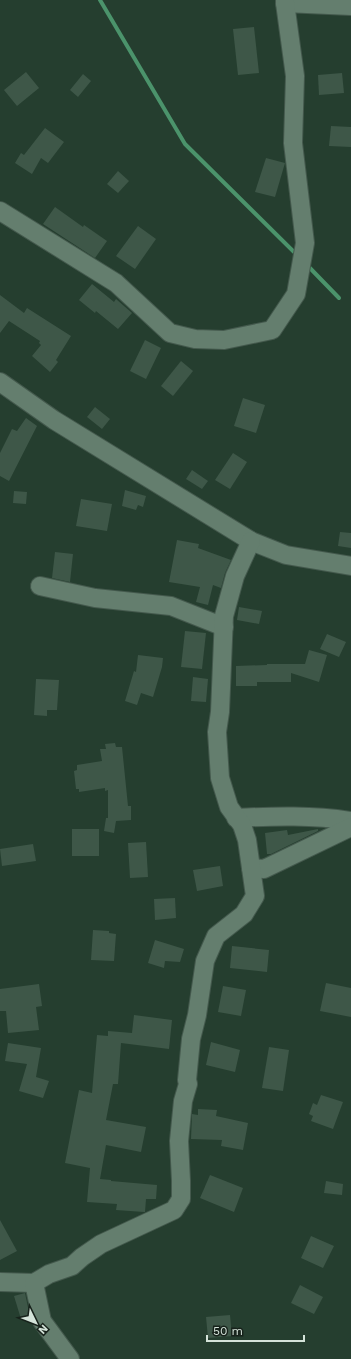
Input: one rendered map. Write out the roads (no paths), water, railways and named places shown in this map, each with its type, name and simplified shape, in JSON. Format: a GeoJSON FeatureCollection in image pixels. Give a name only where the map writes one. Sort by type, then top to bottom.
{"type":"FeatureCollection","features":[{"type":"Feature","properties":{"kind":"street"},"geometry":{"type":"LineString","coordinates":[[0,211],[116,282],[170,334],[194,339],[224,340],[272,330],[296,294],[304,243],[293,143],[295,76],[285,1],[351,6]]}},
{"type":"Feature","properties":{"kind":"street"},"geometry":{"type":"LineString","coordinates":[[0,382],[54,420],[251,540],[286,555],[351,566]]}},
{"type":"Feature","properties":{"kind":"street"},"geometry":{"type":"LineString","coordinates":[[0,1282],[34,1283],[49,1274],[72,1266],[82,1256],[102,1244],[174,1210],[181,1199],[182,1181],[179,1141],[183,1100],[188,1084],[187,1080],[191,1039],[197,1015],[205,962],[216,936],[244,914],[255,896],[247,840],[242,825],[229,807],[220,778],[217,732],[220,712],[224,616],[235,576],[251,540]]}},
{"type":"Feature","properties":{"kind":"street"},"geometry":{"type":"LineString","coordinates":[[40,586],[95,598],[171,606],[224,627]]}},
{"type":"Feature","properties":{"kind":"street"},"geometry":{"type":"LineString","coordinates":[[236,818],[272,816],[326,817],[351,821]]}},
{"type":"Feature","properties":{"kind":"street"},"geometry":{"type":"LineString","coordinates":[[251,868],[264,869],[351,827]]}},
{"type":"Feature","properties":{"kind":"street"},"geometry":{"type":"LineString","coordinates":[[34,1283],[42,1321],[70,1359]]}},
{"type":"Feature","properties":{"kind":"waterway"},"geometry":{"type":"LineString","coordinates":[[100,0],[185,144],[298,256]]}},
{"type":"Feature","properties":{"kind":"waterway"},"geometry":{"type":"LineString","coordinates":[[307,265],[339,298]]}}]}
